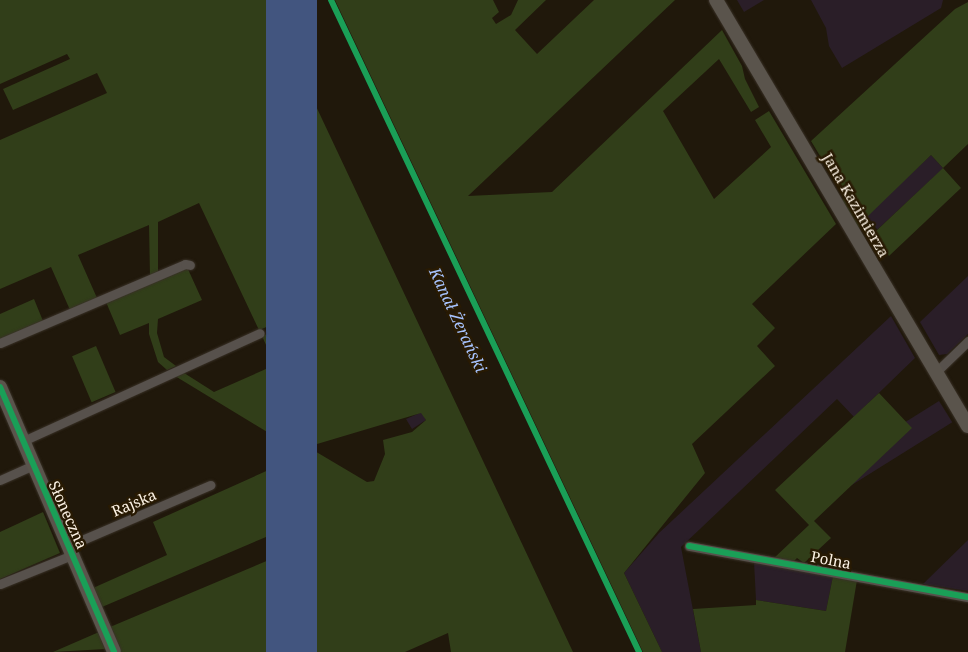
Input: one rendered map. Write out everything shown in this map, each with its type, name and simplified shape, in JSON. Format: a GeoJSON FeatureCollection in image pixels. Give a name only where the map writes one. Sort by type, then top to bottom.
{"type":"FeatureCollection","features":[{"type":"Feature","properties":{"kind":"main road","name":"Jana Kazimierza"},"geometry":{"type":"LineString","coordinates":[[716,0],[968,426]]}},
{"type":"Feature","properties":{"kind":"main road","name":"Słoneczna"},"geometry":{"type":"LineString","coordinates":[[0,387],[114,652]]}},
{"type":"Feature","properties":{"kind":"street"},"geometry":{"type":"LineString","coordinates":[[0,343],[185,264],[190,266]]}},
{"type":"Feature","properties":{"kind":"street"},"geometry":{"type":"LineString","coordinates":[[23,441],[260,333]]}},
{"type":"Feature","properties":{"kind":"street"},"geometry":{"type":"LineString","coordinates":[[936,372],[968,341]]}},
{"type":"Feature","properties":{"kind":"street"},"geometry":{"type":"LineString","coordinates":[[0,480],[33,465]]}},
{"type":"Feature","properties":{"kind":"street","name":"Rajska"},"geometry":{"type":"LineString","coordinates":[[0,584],[210,485]]}},
{"type":"Feature","properties":{"kind":"street","name":"Polna"},"geometry":{"type":"LineString","coordinates":[[689,546],[968,597]]}},
{"type":"Feature","properties":{"kind":"shaded area"},"geometry":{"type":"Polygon","coordinates":[[[737,0],[764,0],[744,12],[737,0]]]}},
{"type":"Feature","properties":{"kind":"shaded area"},"geometry":{"type":"Polygon","coordinates":[[[811,0],[943,0],[941,8],[842,68],[829,46],[826,28],[811,0]]]}},
{"type":"Feature","properties":{"kind":"shaded area"},"geometry":{"type":"Polygon","coordinates":[[[931,155],[943,168],[877,230],[865,216],[931,155]]]}},
{"type":"Feature","properties":{"kind":"shaded area"},"geometry":{"type":"Polygon","coordinates":[[[968,276],[968,334],[947,354],[939,355],[920,322],[968,276]]]}},
{"type":"Feature","properties":{"kind":"shaded area"},"geometry":{"type":"Polygon","coordinates":[[[891,316],[915,358],[854,417],[837,399],[681,547],[701,652],[662,652],[624,573],[659,533],[891,316]]]}},
{"type":"Feature","properties":{"kind":"shaded area"},"geometry":{"type":"Polygon","coordinates":[[[939,401],[952,422],[805,514],[791,493],[939,401]]]}},
{"type":"Feature","properties":{"kind":"shaded area"},"geometry":{"type":"Polygon","coordinates":[[[422,412],[426,420],[412,429],[406,419],[422,412]]]}},
{"type":"Feature","properties":{"kind":"shaded area"},"geometry":{"type":"Polygon","coordinates":[[[968,540],[968,591],[923,584],[968,540]]]}},
{"type":"Feature","properties":{"kind":"shaded area"},"geometry":{"type":"Polygon","coordinates":[[[754,562],[833,576],[826,611],[756,600],[754,562]]]}},
{"type":"Feature","properties":{"kind":"green space"},"geometry":{"type":"Polygon","coordinates":[[[0,0],[266,0],[573,652],[451,652],[448,633],[405,652],[118,652],[110,627],[276,557],[266,537],[102,607],[93,588],[167,555],[153,522],[313,450],[367,482],[374,481],[385,454],[383,440],[412,432],[426,420],[421,413],[297,450],[175,376],[181,371],[214,392],[275,365],[262,336],[277,330],[274,324],[259,330],[199,203],[158,222],[158,273],[150,276],[149,225],[78,255],[97,298],[70,310],[51,267],[0,289],[0,140],[107,93],[97,73],[13,110],[3,89],[70,59],[67,54],[0,84],[0,0]]]}},
{"type":"Feature","properties":{"kind":"green space"},"geometry":{"type":"Polygon","coordinates":[[[335,0],[493,0],[499,12],[492,18],[496,24],[511,15],[518,0],[546,0],[515,30],[537,54],[594,0],[675,0],[468,196],[552,192],[722,30],[742,66],[745,79],[759,107],[751,112],[719,59],[663,111],[714,199],[771,147],[755,120],[769,111],[836,224],[752,304],[775,328],[757,346],[775,366],[692,444],[705,473],[624,573],[662,652],[643,652],[335,0]]]}},
{"type":"Feature","properties":{"kind":"green space"},"geometry":{"type":"Polygon","coordinates":[[[968,2],[968,144],[943,168],[931,155],[867,217],[870,223],[859,228],[842,200],[845,197],[811,141],[955,9],[968,2]]]}},
{"type":"Feature","properties":{"kind":"green space"},"geometry":{"type":"Polygon","coordinates":[[[943,168],[961,188],[889,256],[875,232],[943,168]]]}},
{"type":"Feature","properties":{"kind":"green space"},"geometry":{"type":"Polygon","coordinates":[[[187,267],[202,300],[158,319],[157,333],[164,357],[176,366],[167,370],[158,362],[149,334],[149,323],[120,335],[106,302],[187,267]]]}},
{"type":"Feature","properties":{"kind":"green space"},"geometry":{"type":"Polygon","coordinates":[[[34,299],[43,321],[0,340],[0,314],[34,299]]]}},
{"type":"Feature","properties":{"kind":"green space"},"geometry":{"type":"Polygon","coordinates":[[[96,346],[116,392],[92,402],[72,356],[96,346]]]}},
{"type":"Feature","properties":{"kind":"green space"},"geometry":{"type":"Polygon","coordinates":[[[879,393],[912,428],[814,521],[831,538],[804,563],[797,558],[794,561],[774,558],[809,525],[775,490],[879,393]]]}},
{"type":"Feature","properties":{"kind":"green space"},"geometry":{"type":"Polygon","coordinates":[[[43,512],[60,553],[0,579],[0,532],[43,512]]]}},
{"type":"Feature","properties":{"kind":"green space"},"geometry":{"type":"Polygon","coordinates":[[[833,576],[857,580],[845,652],[701,652],[693,609],[756,605],[756,600],[826,611],[833,576]]]}},
{"type":"Feature","properties":{"kind":"green space"},"geometry":{"type":"Polygon","coordinates":[[[99,632],[106,649],[53,652],[99,632]]]}},
{"type":"Feature","properties":{"kind":"water"},"geometry":{"type":"Polygon","coordinates":[[[266,0],[317,0],[317,652],[266,652],[266,0]]]}},
{"type":"Feature","properties":{"kind":"cycle path"},"geometry":{"type":"LineString","coordinates":[[331,0],[639,652]]}},
{"type":"Feature","properties":{"kind":"cycle path"},"geometry":{"type":"LineString","coordinates":[[0,387],[114,652]]}},
{"type":"Feature","properties":{"kind":"cycle path"},"geometry":{"type":"LineString","coordinates":[[689,546],[968,597]]}},
{"type":"Feature","properties":{"kind":"water label","name":"Kanał Żerański"},"geometry":{"type":"Point","coordinates":[458,320]}}]}
